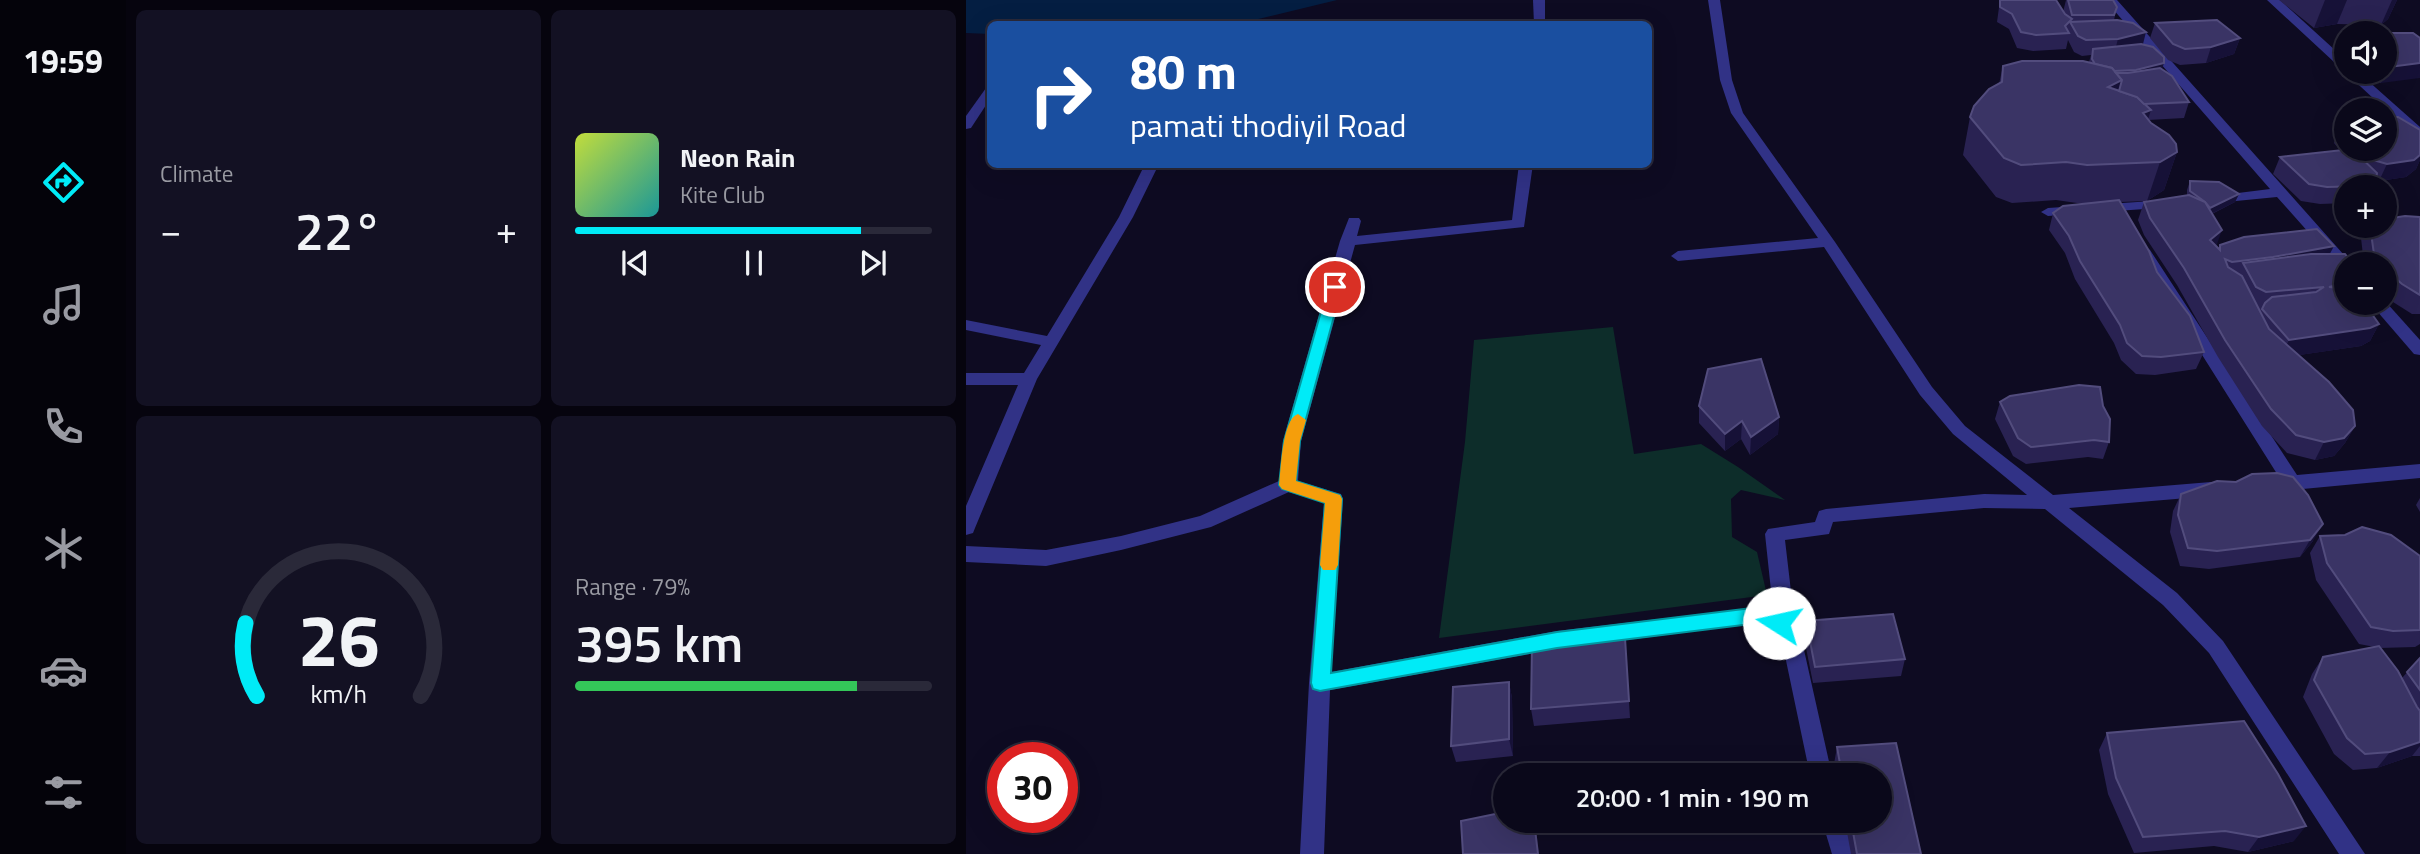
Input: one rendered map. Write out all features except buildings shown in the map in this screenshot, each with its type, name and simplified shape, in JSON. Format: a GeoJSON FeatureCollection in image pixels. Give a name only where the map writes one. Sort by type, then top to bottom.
{"type":"FeatureCollection","features":[{"type":"Feature","properties":{"kind":"street"},"geometry":{"type":"LineString","coordinates":[[1539,0],[1540,21]]}},
{"type":"Feature","properties":{"kind":"street"},"geometry":{"type":"LineString","coordinates":[[1714,0],[1726,80],[1737,113],[1828,242],[1926,391],[1959,430],[2170,599],[2216,647],[2353,854]]}},
{"type":"Feature","properties":{"kind":"street"},"geometry":{"type":"LineString","coordinates":[[2111,0],[2334,252]]}},
{"type":"Feature","properties":{"kind":"street"},"geometry":{"type":"LineString","coordinates":[[2273,0],[2334,56]]}},
{"type":"Feature","properties":{"kind":"street"},"geometry":{"type":"LineString","coordinates":[[2364,84],[2420,134]]}},
{"type":"Feature","properties":{"kind":"street"},"geometry":{"type":"LineString","coordinates":[[966,125],[987,95]]}},
{"type":"Feature","properties":{"kind":"street"},"geometry":{"type":"LineString","coordinates":[[966,528],[1029,379],[1126,217],[1150,168]]}},
{"type":"Feature","properties":{"kind":"street"},"geometry":{"type":"LineString","coordinates":[[1347,241],[1518,224],[1525,168]]}},
{"type":"Feature","properties":{"kind":"street"},"geometry":{"type":"LineString","coordinates":[[2215,188],[2236,197],[2280,191]]}},
{"type":"Feature","properties":{"kind":"street"},"geometry":{"type":"LineString","coordinates":[[2048,212],[2123,218],[2179,203]]}},
{"type":"Feature","properties":{"kind":"street"},"geometry":{"type":"LineString","coordinates":[[2123,218],[2292,483]]}},
{"type":"Feature","properties":{"kind":"street"},"geometry":{"type":"LineString","coordinates":[[1288,485],[1292,441],[1354,221]]}},
{"type":"Feature","properties":{"kind":"street"},"geometry":{"type":"LineString","coordinates":[[1678,256],[1828,242]]}},
{"type":"Feature","properties":{"kind":"street"},"geometry":{"type":"LineString","coordinates":[[2389,315],[2420,350]]}},
{"type":"Feature","properties":{"kind":"street"},"geometry":{"type":"LineString","coordinates":[[966,325],[1050,342]]}},
{"type":"Feature","properties":{"kind":"street"},"geometry":{"type":"LineString","coordinates":[[966,379],[1029,379]]}},
{"type":"Feature","properties":{"kind":"street"},"geometry":{"type":"LineString","coordinates":[[2252,486],[2420,471]]}},
{"type":"Feature","properties":{"kind":"street"},"geometry":{"type":"LineString","coordinates":[[966,554],[1046,558],[1121,543],[1205,522],[1288,485],[1334,499],[1320,683],[1312,854]]}},
{"type":"Feature","properties":{"kind":"street"},"geometry":{"type":"LineString","coordinates":[[1818,763],[1794,650],[1779,623],[1782,600],[1775,534],[1822,529],[1826,516],[1984,501],[2051,502],[2225,488]]}},
{"type":"Feature","properties":{"kind":"street"},"geometry":{"type":"LineString","coordinates":[[1320,683],[1557,640],[1760,615],[1779,623]]}},
{"type":"Feature","properties":{"kind":"street"},"geometry":{"type":"LineString","coordinates":[[1838,833],[1844,854]]}},
{"type":"Feature","properties":{"kind":"green space"},"geometry":{"type":"Polygon","coordinates":[[[1613,327],[1634,454],[1701,444],[1785,500],[1741,490],[1731,499],[1732,537],[1757,552],[1767,595],[1439,638],[1465,442],[1474,340],[1613,327]]]}},
{"type":"Feature","properties":{"kind":"water"},"geometry":{"type":"Polygon","coordinates":[[[966,0],[1337,0],[1250,21],[987,21],[987,34],[966,33],[966,0]]]}},
{"type":"Feature","properties":{"kind":"slow traffic"},"geometry":{"type":"LineString","coordinates":[[1298,420],[1292,441],[1288,485],[1334,499],[1329,565]]}},
{"type":"Feature","properties":{"kind":"route"},"geometry":{"type":"LineString","coordinates":[[1335,287],[1292,441],[1288,485],[1334,499],[1320,683],[1557,640],[1760,615],[1779,623]]}}]}
